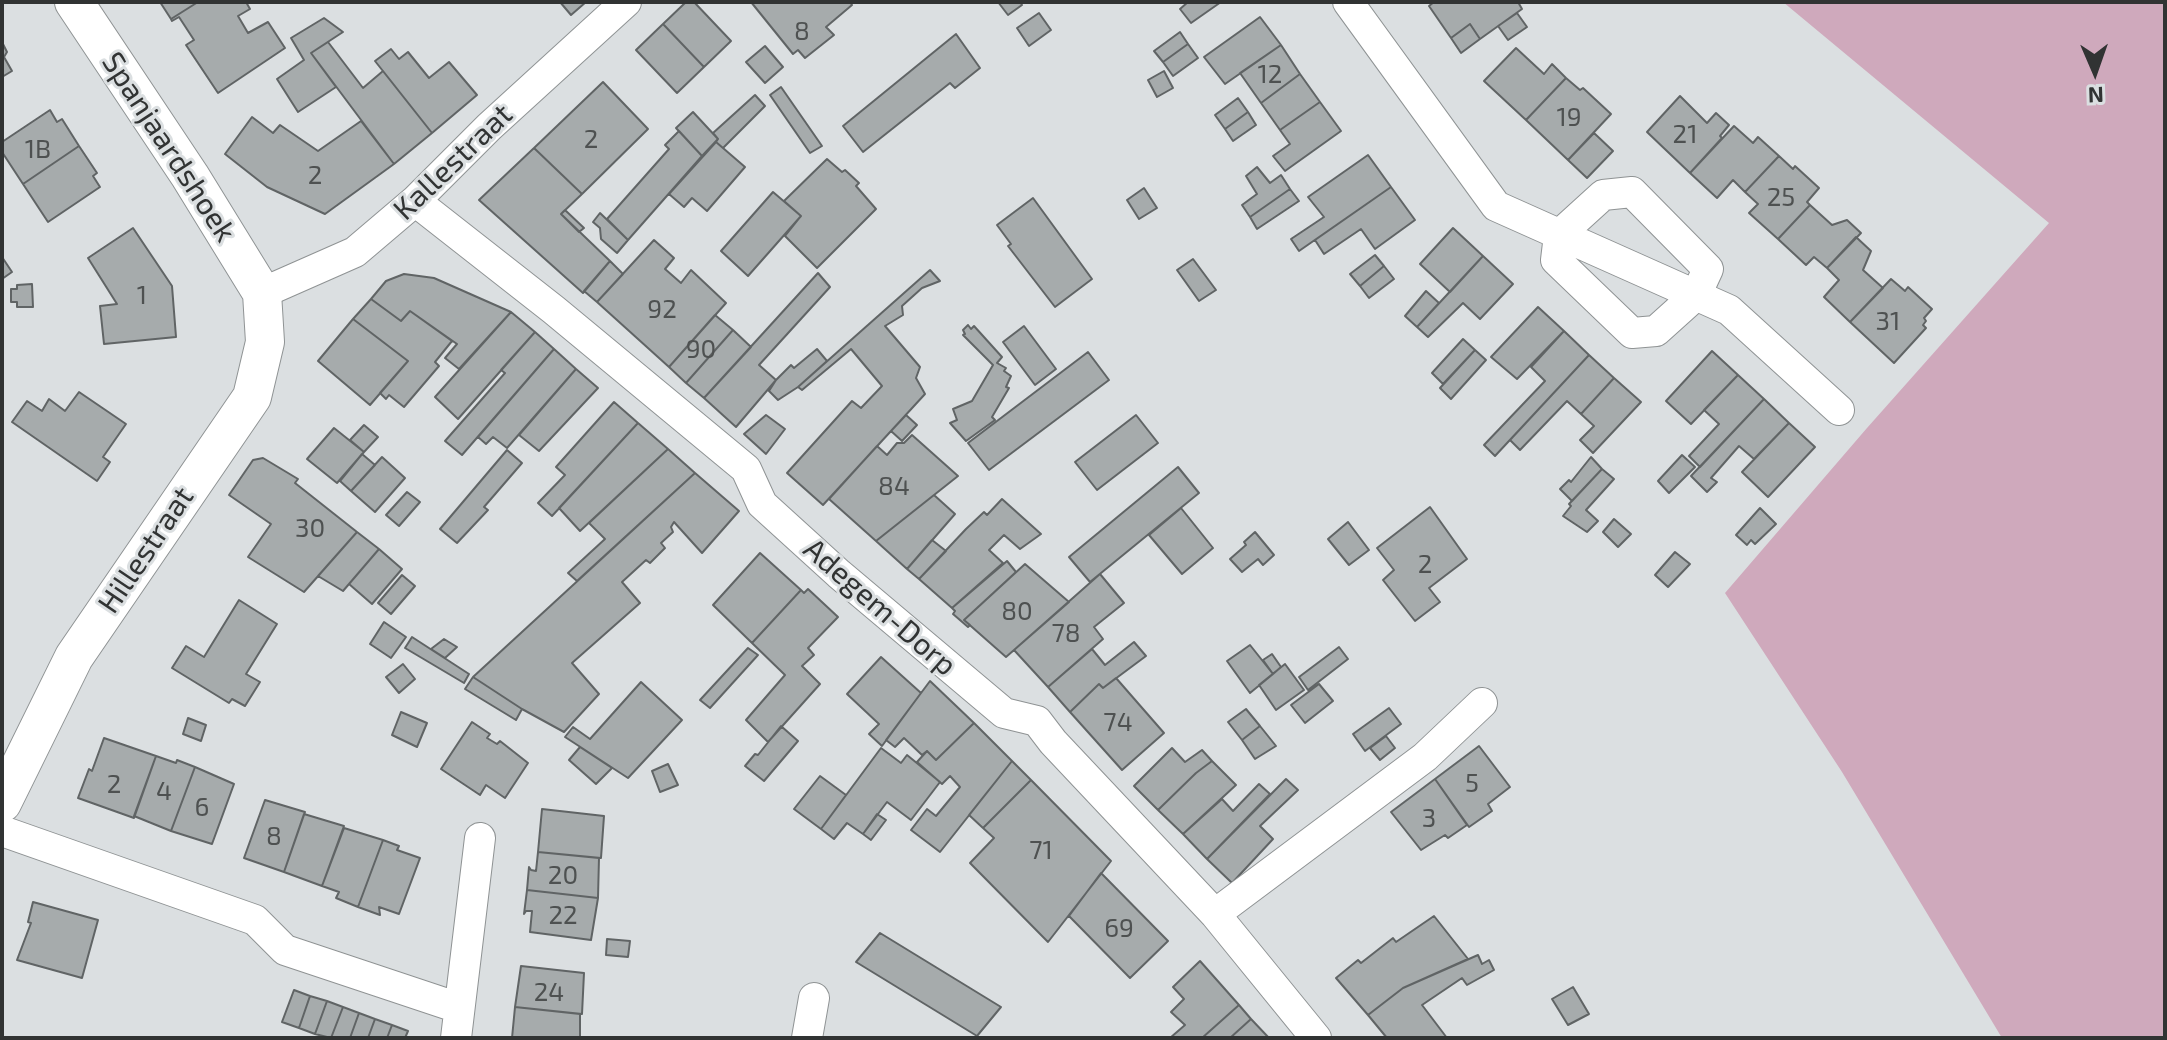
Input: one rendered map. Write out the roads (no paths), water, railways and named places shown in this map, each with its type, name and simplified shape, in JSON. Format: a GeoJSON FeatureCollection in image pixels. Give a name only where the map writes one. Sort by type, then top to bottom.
{"type":"FeatureCollection","features":[{"type":"Feature","properties":{"kind":"street","name":"Spanjaardshoek"},"geometry":{"type":"LineString","coordinates":[[74,2],[190,176],[262,293]]}},
{"type":"Feature","properties":{"kind":"street","name":"Kallestraat"},"geometry":{"type":"LineString","coordinates":[[262,293],[355,252],[415,201],[489,127],[626,2]]}},
{"type":"Feature","properties":{"kind":"street"},"geometry":{"type":"LineString","coordinates":[[1348,2],[1496,206],[1729,310],[1839,410]]}},
{"type":"Feature","properties":{"kind":"street"},"geometry":{"type":"LineString","coordinates":[[1632,192],[1708,269],[1696,295],[1656,331],[1632,333],[1556,260],[1559,235],[1603,195],[1632,192]]}},
{"type":"Feature","properties":{"kind":"street","name":"Adegem-Dorp"},"geometry":{"type":"LineString","coordinates":[[415,201],[554,310],[746,469],[762,504],[839,574],[1004,713],[1037,721],[1064,754],[1215,914],[1316,1038]]}},
{"type":"Feature","properties":{"kind":"street","name":"Hillestraat"},"geometry":{"type":"LineString","coordinates":[[2,803],[74,657],[252,397],[265,342],[262,293]]}},
{"type":"Feature","properties":{"kind":"street"},"geometry":{"type":"LineString","coordinates":[[1215,914],[1425,757],[1482,703]]}},
{"type":"Feature","properties":{"kind":"street"},"geometry":{"type":"LineString","coordinates":[[2,831],[255,920],[285,950],[458,1023],[480,838]]}},
{"type":"Feature","properties":{"kind":"street"},"geometry":{"type":"LineString","coordinates":[[807,1038],[814,998]]}}]}
